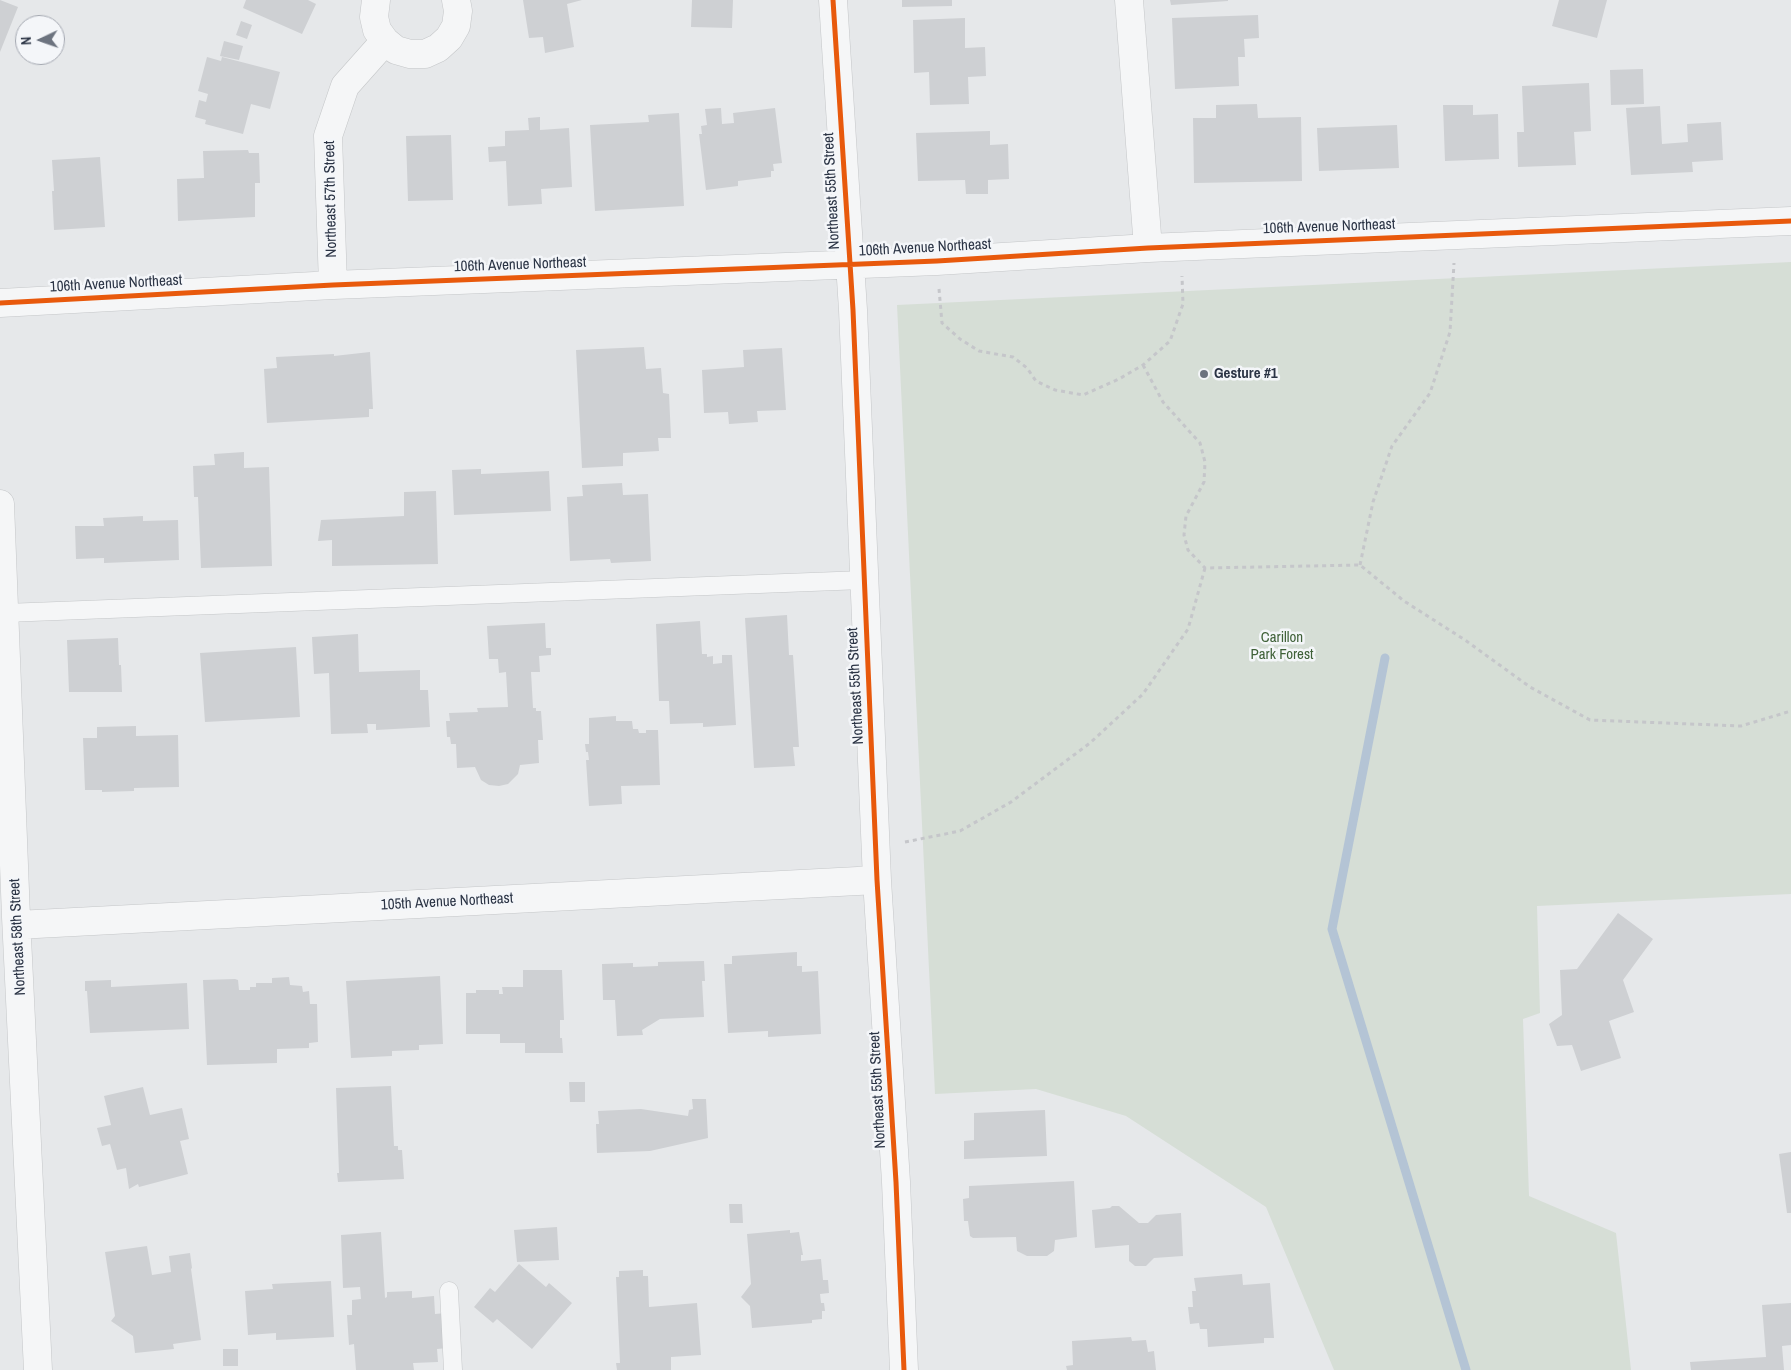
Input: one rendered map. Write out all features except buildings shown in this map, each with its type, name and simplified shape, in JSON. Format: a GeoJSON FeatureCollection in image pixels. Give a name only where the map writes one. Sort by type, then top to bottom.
{"type":"FeatureCollection","features":[{"type":"Feature","properties":{"kind":"street"},"geometry":{"type":"LineString","coordinates":[[376,0],[374,17],[377,30],[385,41],[396,50],[410,54],[425,54],[438,48],[449,38],[456,26],[458,11],[456,0]]}},
{"type":"Feature","properties":{"kind":"street","name":"Northeast 55th Street"},"geometry":{"type":"LineString","coordinates":[[833,0],[853,310],[877,880],[896,1182],[904,1370]]}},
{"type":"Feature","properties":{"kind":"street"},"geometry":{"type":"LineString","coordinates":[[1129,0],[1148,248]]}},
{"type":"Feature","properties":{"kind":"street","name":"Northeast 57th Street"},"geometry":{"type":"LineString","coordinates":[[333,285],[328,136],[345,86],[385,41]]}},
{"type":"Feature","properties":{"kind":"street","name":"106th Avenue Northeast"},"geometry":{"type":"LineString","coordinates":[[0,303],[333,285],[937,261],[1181,246],[1791,221]]}},
{"type":"Feature","properties":{"kind":"street","name":"Northeast 58th Street"},"geometry":{"type":"LineString","coordinates":[[0,504],[38,1370]]}},
{"type":"Feature","properties":{"kind":"street","name":"105th Avenue Northeast"},"geometry":{"type":"LineString","coordinates":[[17,925],[877,880]]}},
{"type":"Feature","properties":{"kind":"lane"},"geometry":{"type":"LineString","coordinates":[[5,613],[863,580]]}},
{"type":"Feature","properties":{"kind":"lane"},"geometry":{"type":"LineString","coordinates":[[449,1292],[453,1370]]}},
{"type":"Feature","properties":{"kind":"path"},"geometry":{"type":"LineString","coordinates":[[1360,565],[1373,502],[1392,446],[1430,393],[1450,332],[1455,234]]}},
{"type":"Feature","properties":{"kind":"path"},"geometry":{"type":"LineString","coordinates":[[937,261],[942,323],[960,339],[979,350],[1013,357],[1027,368],[1036,381],[1054,390],[1083,395],[1143,365],[1170,341],[1183,304],[1181,246]]}},
{"type":"Feature","properties":{"kind":"path"},"geometry":{"type":"LineString","coordinates":[[1143,365],[1163,402],[1200,443],[1205,462],[1204,482],[1186,516],[1184,535],[1188,550],[1205,568],[1360,565],[1404,601],[1465,640],[1530,687],[1590,720],[1741,726],[1791,711]]}},
{"type":"Feature","properties":{"kind":"path"},"geometry":{"type":"LineString","coordinates":[[877,847],[960,831],[1011,802],[1090,743],[1143,694],[1188,629],[1205,568]]}},
{"type":"Feature","properties":{"kind":"green space","name":"Carillon Park Forest"},"geometry":{"type":"Polygon","coordinates":[[[1791,262],[1791,894],[1537,906],[1540,1013],[1523,1019],[1529,1196],[1616,1233],[1631,1370],[1334,1370],[1266,1207],[1126,1116],[1036,1089],[935,1094],[897,305],[1791,262]]]}},
{"type":"Feature","properties":{"kind":"waterway"},"geometry":{"type":"LineString","coordinates":[[1385,658],[1332,929],[1466,1370]]}},
{"type":"Feature","properties":{"kind":"cycle path"},"geometry":{"type":"LineString","coordinates":[[833,0],[853,310],[877,880],[896,1182],[904,1370]]}},
{"type":"Feature","properties":{"kind":"cycle path"},"geometry":{"type":"LineString","coordinates":[[0,303],[333,285],[937,261],[1148,248],[1791,221]]}},
{"type":"Feature","properties":{"kind":"place","name":"Gesture #1"},"geometry":{"type":"Point","coordinates":[1204,374]}}]}
